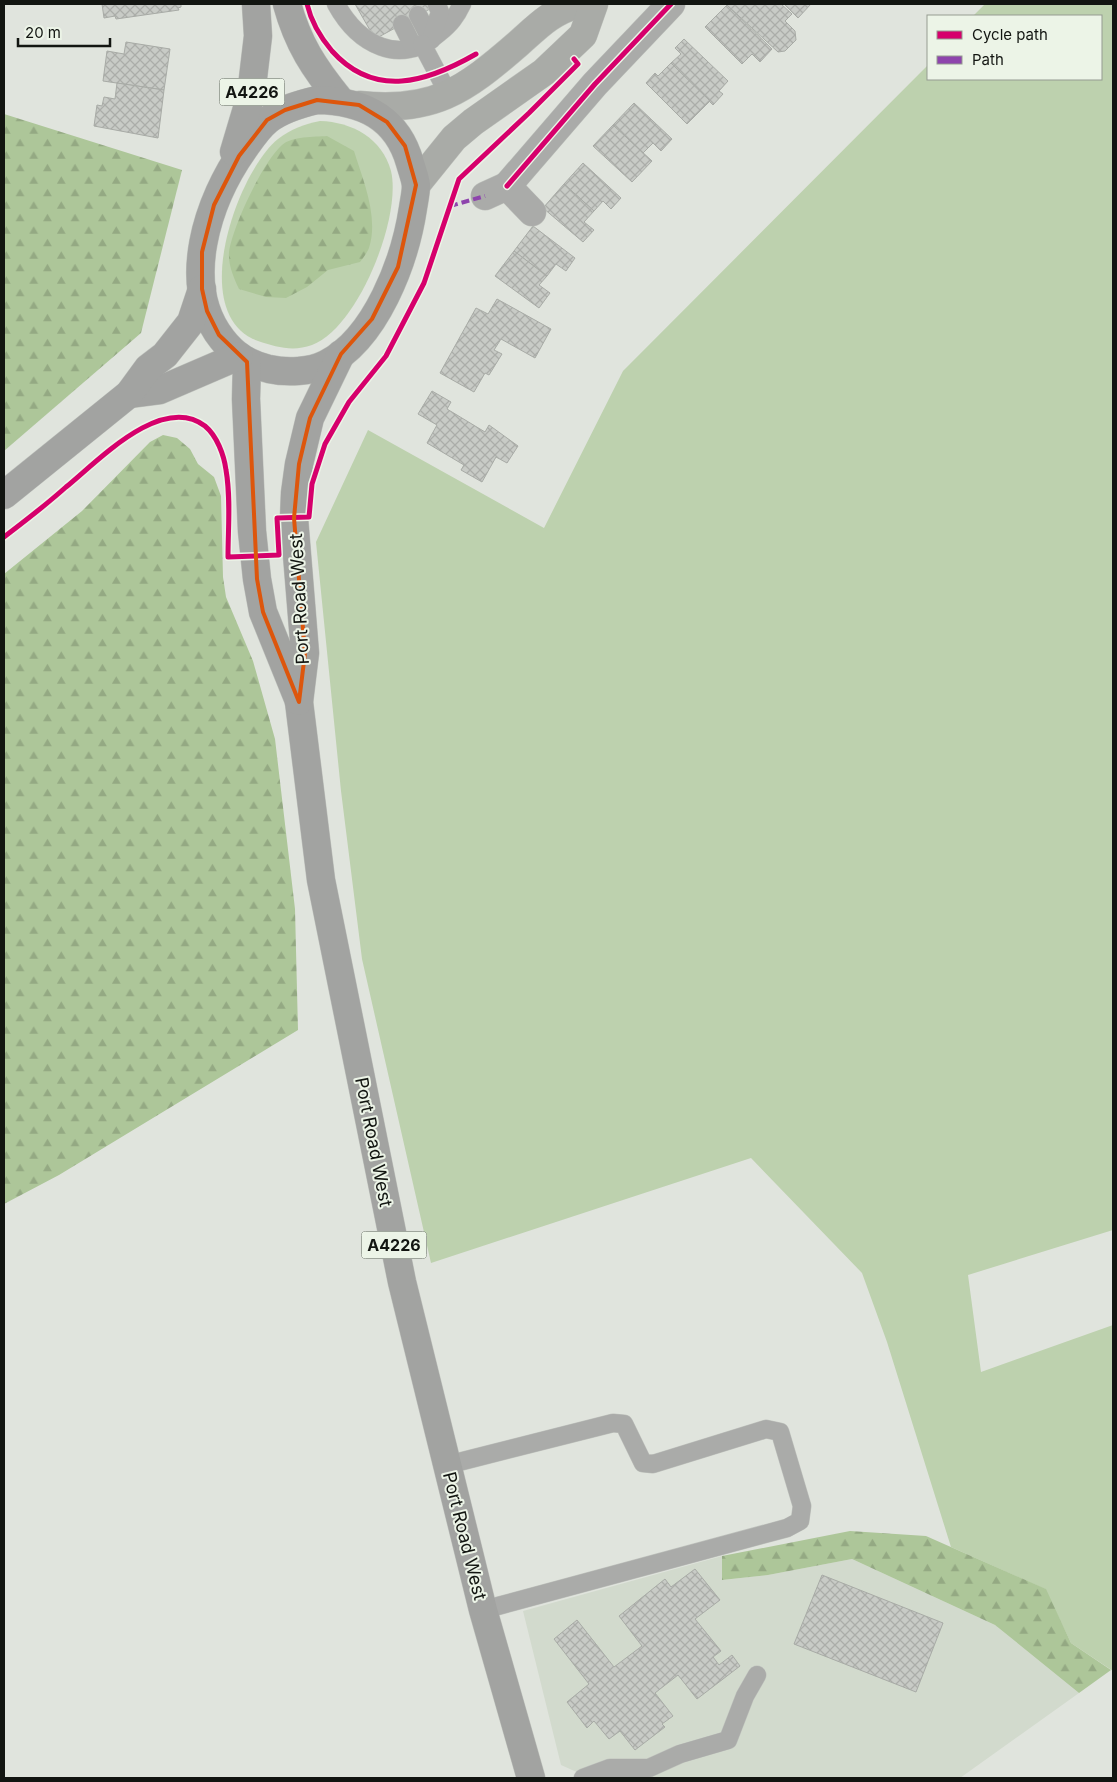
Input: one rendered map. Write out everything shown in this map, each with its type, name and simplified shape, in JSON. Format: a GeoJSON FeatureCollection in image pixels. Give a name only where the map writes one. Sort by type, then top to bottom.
{"type":"FeatureCollection","features":[{"type":"Feature","properties":{"kind":"main road","name":"A4226"},"geometry":{"type":"LineString","coordinates":[[226,177],[251,96],[258,36],[256,4]]}},
{"type":"Feature","properties":{"kind":"main road"},"geometry":{"type":"LineString","coordinates":[[287,4],[294,32],[308,58],[349,103],[387,122],[405,146],[416,185],[406,242],[392,281],[360,336],[341,354],[325,364],[296,371],[277,371],[242,359],[219,335],[207,311],[202,290],[201,272],[206,231],[226,177],[252,137],[268,120],[285,110],[317,100],[349,103],[388,108],[415,106],[449,95],[490,68],[558,10],[578,4]]}},
{"type":"Feature","properties":{"kind":"main road"},"geometry":{"type":"LineString","coordinates":[[416,185],[454,138],[544,72],[583,34],[594,4]]}},
{"type":"Feature","properties":{"kind":"main road"},"geometry":{"type":"LineString","coordinates":[[4,495],[129,394],[148,368],[165,355],[191,322],[202,290]]}},
{"type":"Feature","properties":{"kind":"main road","name":"Port Road West"},"geometry":{"type":"LineString","coordinates":[[341,354],[310,418],[299,464],[294,518],[305,653],[299,702],[321,880],[402,1282],[483,1610],[531,1778]]}},
{"type":"Feature","properties":{"kind":"main road"},"geometry":{"type":"LineString","coordinates":[[129,394],[160,390],[242,359]]}},
{"type":"Feature","properties":{"kind":"main road","name":"Port Road West"},"geometry":{"type":"LineString","coordinates":[[242,359],[246,399],[252,531],[257,580],[263,612],[299,702]]}},
{"type":"Feature","properties":{"kind":"street"},"geometry":{"type":"LineString","coordinates":[[532,212],[496,191],[671,4]]}},
{"type":"Feature","properties":{"kind":"lane"},"geometry":{"type":"LineString","coordinates":[[336,4],[346,21],[364,38],[393,50],[405,50],[422,44],[456,18],[462,4]]}},
{"type":"Feature","properties":{"kind":"lane"},"geometry":{"type":"LineString","coordinates":[[422,44],[440,12],[436,5]]}},
{"type":"Feature","properties":{"kind":"lane"},"geometry":{"type":"LineString","coordinates":[[418,16],[422,44]]}},
{"type":"Feature","properties":{"kind":"lane"},"geometry":{"type":"LineString","coordinates":[[402,24],[422,44],[449,95]]}},
{"type":"Feature","properties":{"kind":"lane"},"geometry":{"type":"LineString","coordinates":[[384,34],[390,42],[422,44]]}},
{"type":"Feature","properties":{"kind":"lane"},"geometry":{"type":"LineString","coordinates":[[447,1465],[613,1423],[624,1424],[643,1463],[652,1464],[766,1429],[780,1432],[802,1506],[800,1522],[787,1528],[483,1610]]}},
{"type":"Feature","properties":{"kind":"lane"},"geometry":{"type":"LineString","coordinates":[[583,1778],[610,1768],[648,1768],[680,1754],[728,1740],[745,1696],[757,1675]]}},
{"type":"Feature","properties":{"kind":"highlighted area"},"geometry":{"type":"Polygon","coordinates":[[[317,100],[359,105],[387,122],[405,146],[416,185],[398,267],[372,319],[341,354],[310,418],[299,464],[294,518],[305,653],[299,702],[263,612],[257,579],[247,362],[219,335],[207,311],[202,289],[202,252],[214,205],[239,156],[267,120],[285,110],[317,100]]]}},
{"type":"Feature","properties":{"kind":"shaded area"},"geometry":{"type":"Polygon","coordinates":[[[722,1556],[723,1580],[768,1575],[852,1559],[995,1625],[1079,1693],[960,1778],[590,1778],[561,1765],[523,1611],[722,1556]]]}},
{"type":"Feature","properties":{"kind":"green space"},"geometry":{"type":"Polygon","coordinates":[[[985,4],[1113,4],[1113,1230],[968,1275],[981,1372],[1113,1325],[1113,1671],[1071,1643],[1045,1589],[951,1547],[887,1342],[862,1273],[751,1158],[431,1263],[362,959],[341,791],[316,542],[368,430],[544,528],[623,371],[927,66],[927,80],[1102,80],[1102,15],[974,15],[985,4]]]}},
{"type":"Feature","properties":{"kind":"green space"},"geometry":{"type":"Polygon","coordinates":[[[4,114],[182,170],[141,333],[4,451],[4,114]]]}},
{"type":"Feature","properties":{"kind":"green space"},"geometry":{"type":"Polygon","coordinates":[[[320,121],[332,122],[354,129],[364,134],[381,149],[391,171],[393,191],[390,215],[373,269],[360,295],[345,317],[329,335],[312,345],[298,348],[278,347],[258,341],[237,326],[225,303],[222,274],[226,243],[235,211],[247,181],[262,156],[278,139],[288,132],[303,125],[320,121]]]}},
{"type":"Feature","properties":{"kind":"green space"},"geometry":{"type":"Polygon","coordinates":[[[327,136],[354,151],[371,211],[372,236],[367,252],[360,262],[328,270],[307,287],[286,298],[266,297],[239,289],[230,267],[229,252],[242,211],[257,180],[274,154],[286,142],[303,137],[327,136]]]}},
{"type":"Feature","properties":{"kind":"green space"},"geometry":{"type":"Polygon","coordinates":[[[163,435],[177,438],[190,449],[198,464],[214,477],[221,496],[223,577],[226,597],[253,661],[275,739],[295,909],[298,1030],[59,1175],[4,1204],[4,574],[82,511],[150,442],[163,435]]]}},
{"type":"Feature","properties":{"kind":"green space"},"geometry":{"type":"Polygon","coordinates":[[[850,1531],[926,1536],[1046,1589],[1071,1643],[1111,1670],[1079,1693],[995,1625],[852,1559],[768,1575],[722,1580],[722,1556],[850,1531]]]}},
{"type":"Feature","properties":{"kind":"building"},"geometry":{"type":"Polygon","coordinates":[[[102,4],[181,4],[181,7],[178,8],[179,10],[116,19],[115,16],[104,18],[102,4]]]}},
{"type":"Feature","properties":{"kind":"building"},"geometry":{"type":"Polygon","coordinates":[[[355,4],[439,4],[375,39],[355,4]]]}},
{"type":"Feature","properties":{"kind":"building"},"geometry":{"type":"Polygon","coordinates":[[[728,4],[781,4],[792,14],[785,21],[795,31],[796,40],[785,51],[778,52],[728,4]]]}},
{"type":"Feature","properties":{"kind":"building"},"geometry":{"type":"Polygon","coordinates":[[[784,4],[811,4],[798,18],[784,4]]]}},
{"type":"Feature","properties":{"kind":"building"},"geometry":{"type":"Polygon","coordinates":[[[727,5],[772,49],[760,62],[752,54],[742,64],[705,27],[727,5]]]}},
{"type":"Feature","properties":{"kind":"building"},"geometry":{"type":"Polygon","coordinates":[[[684,39],[728,81],[719,91],[723,94],[713,105],[671,63],[681,54],[675,48],[684,39]]]}},
{"type":"Feature","properties":{"kind":"building"},"geometry":{"type":"Polygon","coordinates":[[[126,42],[170,49],[164,90],[103,81],[107,51],[124,54],[126,42]]]}},
{"type":"Feature","properties":{"kind":"building"},"geometry":{"type":"Polygon","coordinates":[[[671,63],[710,101],[687,124],[646,83],[655,73],[658,76],[671,63]]]}},
{"type":"Feature","properties":{"kind":"building"},"geometry":{"type":"Polygon","coordinates":[[[117,83],[164,90],[158,138],[94,126],[97,105],[102,106],[104,97],[115,99],[117,83]]]}},
{"type":"Feature","properties":{"kind":"building"},"geometry":{"type":"Polygon","coordinates":[[[634,103],[672,139],[661,151],[653,143],[643,153],[613,125],[634,103]]]}},
{"type":"Feature","properties":{"kind":"building"},"geometry":{"type":"Polygon","coordinates":[[[613,125],[652,161],[632,182],[593,146],[613,125]]]}},
{"type":"Feature","properties":{"kind":"building"},"geometry":{"type":"Polygon","coordinates":[[[583,163],[621,198],[611,209],[603,201],[594,211],[564,184],[583,163]]]}},
{"type":"Feature","properties":{"kind":"building"},"geometry":{"type":"Polygon","coordinates":[[[564,184],[594,211],[584,222],[594,230],[583,242],[543,208],[564,184]]]}},
{"type":"Feature","properties":{"kind":"building"},"geometry":{"type":"Polygon","coordinates":[[[533,226],[575,258],[566,271],[556,264],[547,276],[514,251],[533,226]]]}},
{"type":"Feature","properties":{"kind":"building"},"geometry":{"type":"Polygon","coordinates":[[[514,251],[547,276],[539,285],[550,293],[539,308],[495,276],[514,251]]]}},
{"type":"Feature","properties":{"kind":"building"},"geometry":{"type":"Polygon","coordinates":[[[497,299],[551,329],[535,358],[501,339],[494,350],[502,354],[489,375],[485,373],[474,392],[440,373],[476,308],[488,314],[497,299]]]}},
{"type":"Feature","properties":{"kind":"building"},"geometry":{"type":"Polygon","coordinates":[[[432,391],[451,402],[447,409],[485,432],[489,425],[518,446],[507,463],[496,457],[482,482],[461,470],[464,465],[427,443],[437,425],[418,414],[432,391]]]}},
{"type":"Feature","properties":{"kind":"building"},"geometry":{"type":"Polygon","coordinates":[[[695,1569],[720,1600],[695,1619],[721,1651],[713,1657],[719,1665],[732,1655],[740,1666],[697,1699],[678,1675],[655,1693],[673,1716],[662,1724],[665,1727],[635,1750],[620,1731],[609,1739],[594,1721],[587,1728],[567,1702],[589,1684],[554,1639],[577,1620],[614,1667],[642,1646],[619,1616],[665,1579],[671,1587],[695,1569]]]}},
{"type":"Feature","properties":{"kind":"building"},"geometry":{"type":"Polygon","coordinates":[[[822,1575],[943,1623],[916,1692],[794,1644],[822,1575]]]}},
{"type":"Feature","properties":{"kind":"marked path"},"geometry":{"type":"LineString","coordinates":[[450,206],[485,196]]}},
{"type":"Feature","properties":{"kind":"cycle path"},"geometry":{"type":"LineString","coordinates":[[307,4],[317,29],[332,51],[349,66],[366,76],[402,81],[420,78],[458,64],[476,54]]}},
{"type":"Feature","properties":{"kind":"cycle path"},"geometry":{"type":"LineString","coordinates":[[507,186],[595,84],[671,4]]}},
{"type":"Feature","properties":{"kind":"cycle path"},"geometry":{"type":"LineString","coordinates":[[4,537],[131,434],[151,424],[170,418],[188,418],[209,430],[224,458],[229,514],[228,557],[279,555],[277,518],[309,517],[312,484],[325,444],[349,402],[386,356],[424,283],[459,179],[578,64],[574,59]]}}]}
